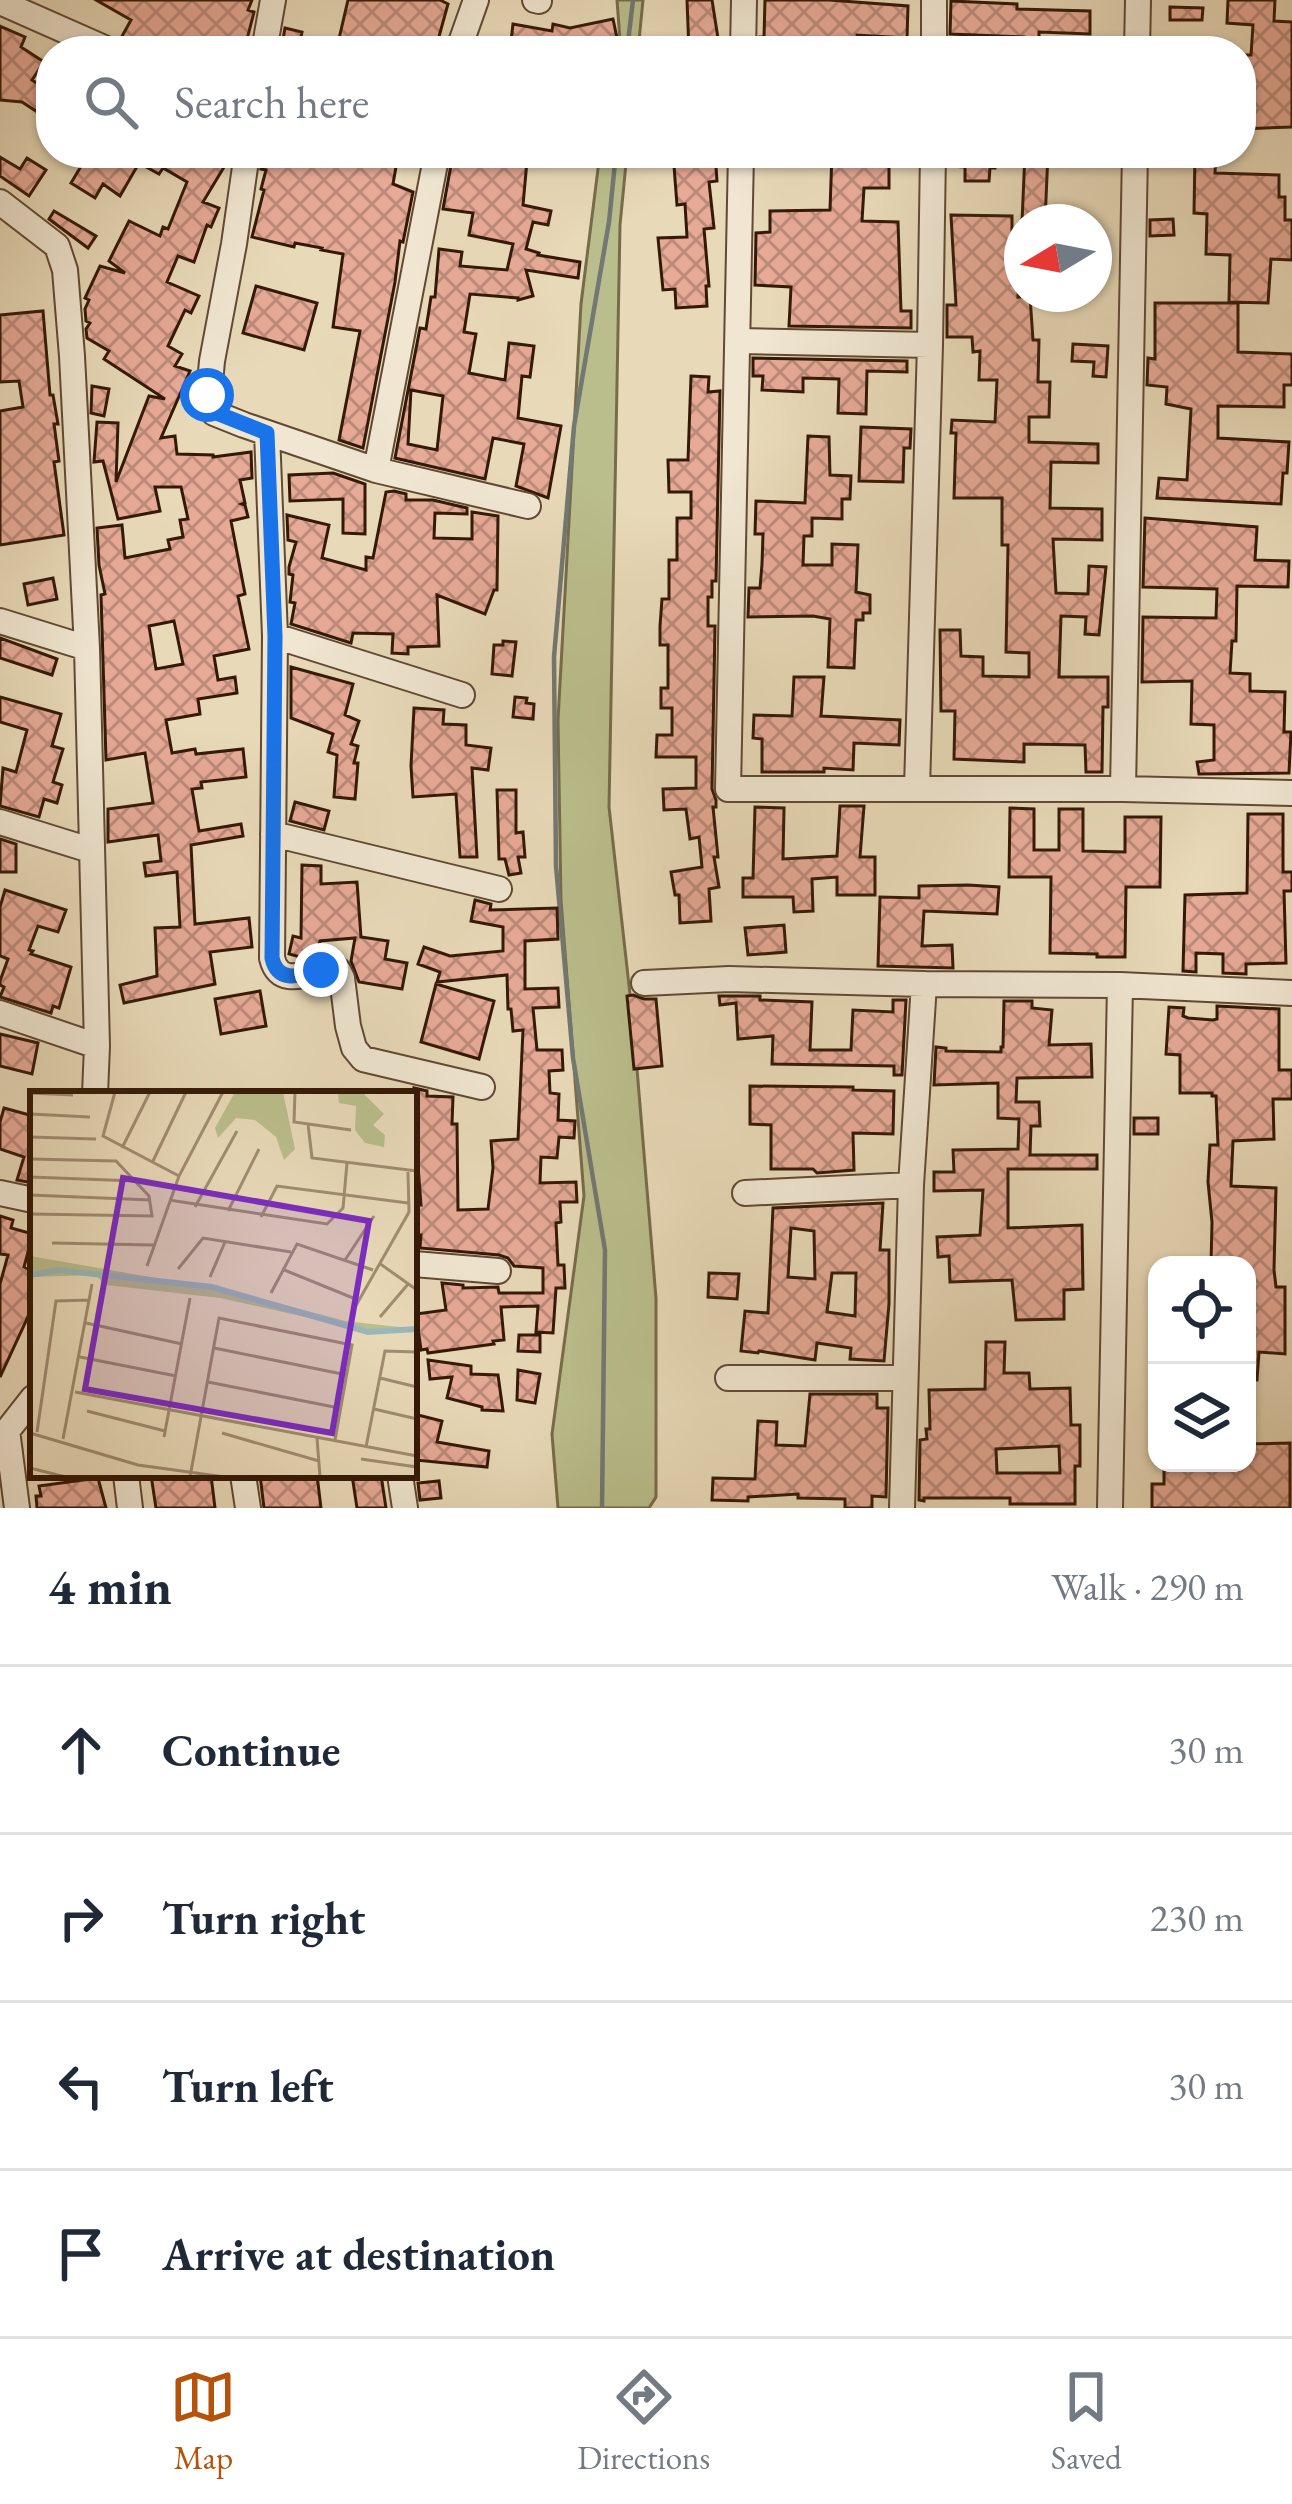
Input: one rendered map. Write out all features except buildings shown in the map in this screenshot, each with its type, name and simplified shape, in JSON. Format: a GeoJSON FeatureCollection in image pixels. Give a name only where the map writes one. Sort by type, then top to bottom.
{"type":"FeatureCollection","features":[{"type":"Feature","properties":{"kind":"street"},"geometry":{"type":"LineString","coordinates":[[267,36],[273,0]]}},
{"type":"Feature","properties":{"kind":"street"},"geometry":{"type":"LineString","coordinates":[[463,36],[476,0]]}},
{"type":"Feature","properties":{"kind":"street"},"geometry":{"type":"LineString","coordinates":[[743,36],[744,0]]}},
{"type":"Feature","properties":{"kind":"street"},"geometry":{"type":"LineString","coordinates":[[934,0],[934,36]]}},
{"type":"Feature","properties":{"kind":"street"},"geometry":{"type":"LineString","coordinates":[[1137,36],[1138,0]]}},
{"type":"Feature","properties":{"kind":"street"},"geometry":{"type":"LineString","coordinates":[[0,2],[77,36]]}},
{"type":"Feature","properties":{"kind":"street"},"geometry":{"type":"LineString","coordinates":[[245,168],[208,405],[214,412],[267,433],[376,470],[528,506]]}},
{"type":"Feature","properties":{"kind":"street"},"geometry":{"type":"LineString","coordinates":[[376,470],[434,168]]}},
{"type":"Feature","properties":{"kind":"street"},"geometry":{"type":"LineString","coordinates":[[742,168],[728,790],[1292,793]]}},
{"type":"Feature","properties":{"kind":"street"},"geometry":{"type":"LineString","coordinates":[[917,788],[932,168]]}},
{"type":"Feature","properties":{"kind":"street"},"geometry":{"type":"LineString","coordinates":[[1124,789],[1135,168]]}},
{"type":"Feature","properties":{"kind":"street"},"geometry":{"type":"LineString","coordinates":[[0,202],[57,246],[65,270],[87,648],[95,1091]]}},
{"type":"Feature","properties":{"kind":"street"},"geometry":{"type":"LineString","coordinates":[[739,340],[930,345]]}},
{"type":"Feature","properties":{"kind":"street"},"geometry":{"type":"LineString","coordinates":[[267,433],[275,636],[274,968],[289,977],[338,970],[354,1048],[362,1059],[482,1087]]}},
{"type":"Feature","properties":{"kind":"street"},"geometry":{"type":"LineString","coordinates":[[0,621],[87,648]]}},
{"type":"Feature","properties":{"kind":"street"},"geometry":{"type":"LineString","coordinates":[[275,636],[462,695]]}},
{"type":"Feature","properties":{"kind":"street"},"geometry":{"type":"LineString","coordinates":[[0,822],[90,850]]}},
{"type":"Feature","properties":{"kind":"street"},"geometry":{"type":"LineString","coordinates":[[273,834],[499,889]]}},
{"type":"Feature","properties":{"kind":"street"},"geometry":{"type":"LineString","coordinates":[[644,983],[729,979],[1120,985],[1292,993]]}},
{"type":"Feature","properties":{"kind":"street"},"geometry":{"type":"LineString","coordinates":[[902,1508],[911,1185],[924,984]]}},
{"type":"Feature","properties":{"kind":"street"},"geometry":{"type":"LineString","coordinates":[[1111,1508],[1120,985]]}},
{"type":"Feature","properties":{"kind":"street"},"geometry":{"type":"LineString","coordinates":[[0,1013],[97,1046]]}},
{"type":"Feature","properties":{"kind":"street"},"geometry":{"type":"LineString","coordinates":[[745,1193],[911,1185]]}},
{"type":"Feature","properties":{"kind":"street"},"geometry":{"type":"LineString","coordinates":[[0,1193],[30,1199]]}},
{"type":"Feature","properties":{"kind":"street"},"geometry":{"type":"LineString","coordinates":[[417,1264],[498,1271]]}},
{"type":"Feature","properties":{"kind":"street"},"geometry":{"type":"LineString","coordinates":[[728,1378],[905,1378]]}},
{"type":"Feature","properties":{"kind":"street"},"geometry":{"type":"LineString","coordinates":[[17,1508],[3,1435],[30,1402]]}},
{"type":"Feature","properties":{"kind":"street"},"geometry":{"type":"LineString","coordinates":[[126,1478],[130,1508]]}},
{"type":"Feature","properties":{"kind":"street"},"geometry":{"type":"LineString","coordinates":[[243,1478],[248,1508]]}},
{"type":"Feature","properties":{"kind":"street"},"geometry":{"type":"LineString","coordinates":[[400,1478],[405,1508]]}},
{"type":"Feature","properties":{"kind":"green space"},"geometry":{"type":"Polygon","coordinates":[[[617,0],[643,0],[639,36],[620,36],[617,0]]]}},
{"type":"Feature","properties":{"kind":"green space"},"geometry":{"type":"Polygon","coordinates":[[[598,168],[626,168],[620,225],[609,807],[656,1298],[656,1497],[649,1508],[558,1508],[552,1434],[584,1196],[561,900],[558,720],[581,304],[598,168]]]}},
{"type":"Feature","properties":{"kind":"waterway"},"geometry":{"type":"LineString","coordinates":[[629,36],[633,0]]}},
{"type":"Feature","properties":{"kind":"waterway"},"geometry":{"type":"LineString","coordinates":[[602,1508],[605,1250],[573,1058],[556,866],[554,657],[574,426],[614,168]]}},
{"type":"Feature","properties":{"kind":"route"},"geometry":{"type":"LineString","coordinates":[[207,395],[214,412],[267,433],[275,636],[272,958],[280,975],[321,970]]}}]}
